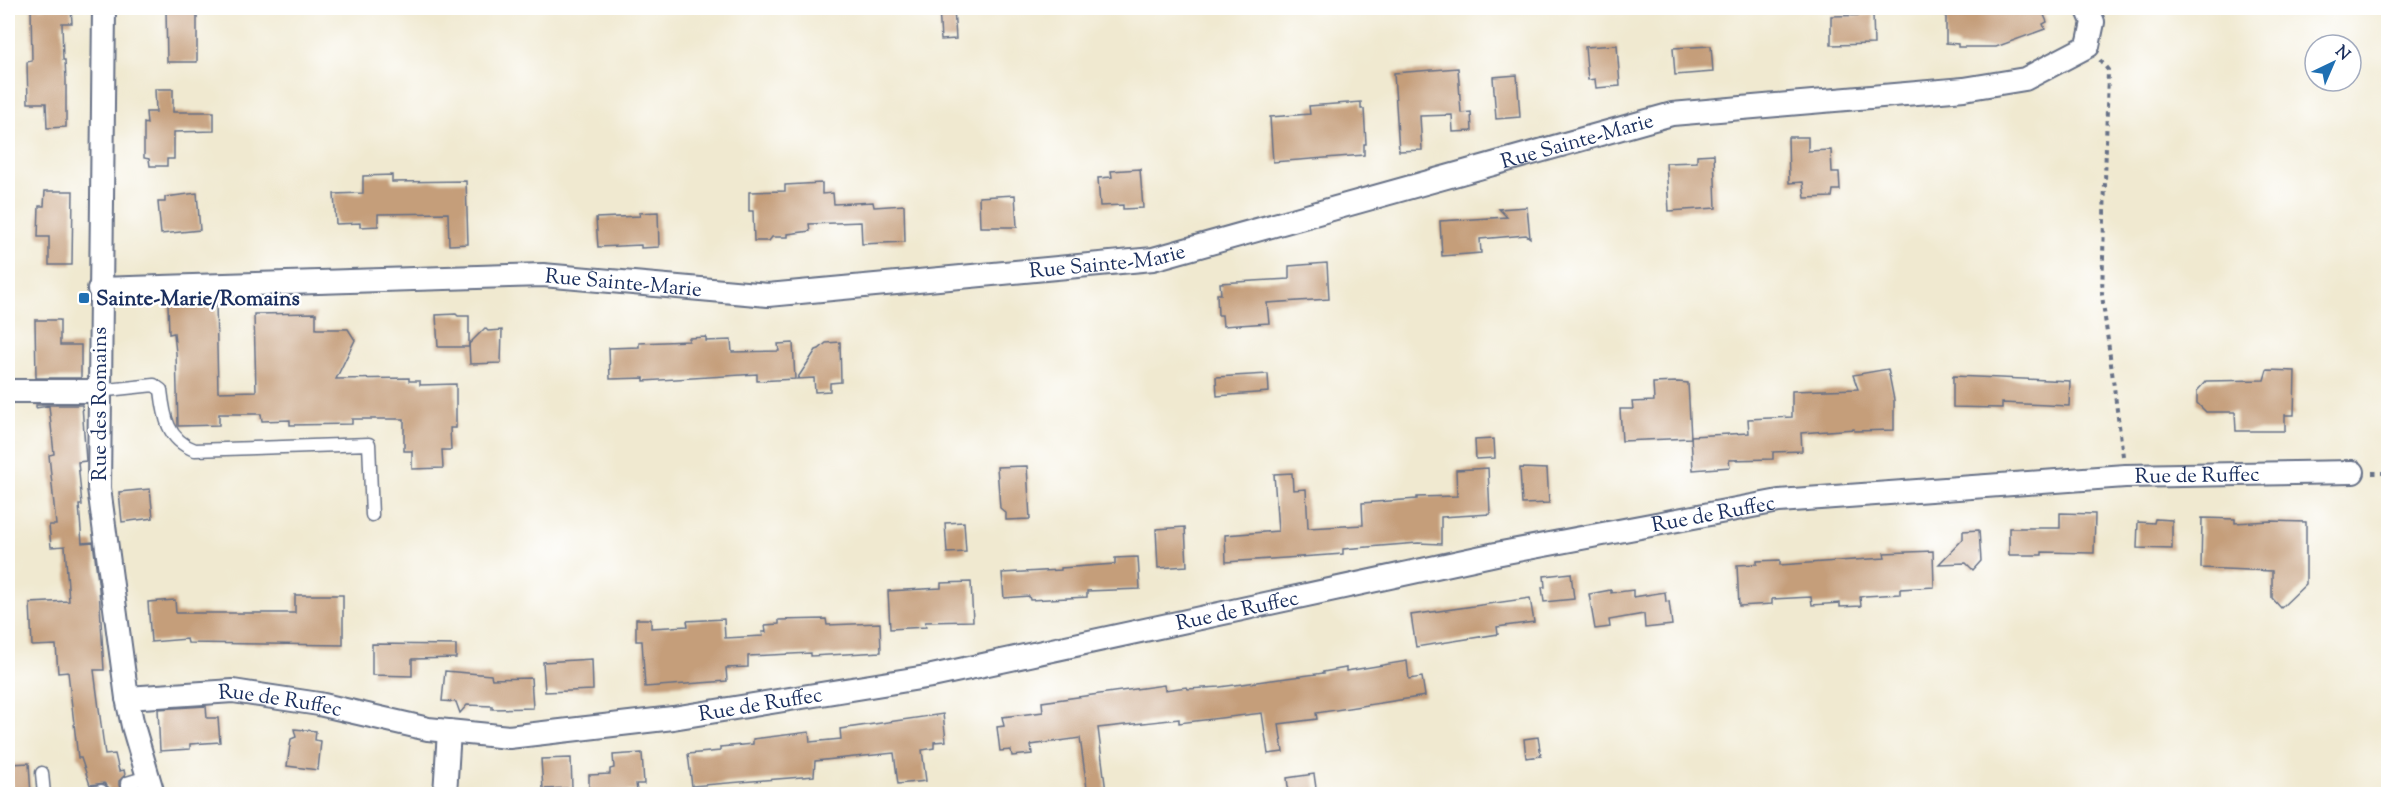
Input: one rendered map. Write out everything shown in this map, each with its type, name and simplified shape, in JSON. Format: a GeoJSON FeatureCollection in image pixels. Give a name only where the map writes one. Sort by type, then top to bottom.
{"type":"FeatureCollection","features":[{"type":"Feature","properties":{"kind":"street","name":"Rue des Romains"},"geometry":{"type":"LineString","coordinates":[[104,8],[99,289],[99,488],[127,698],[142,785]]}},
{"type":"Feature","properties":{"kind":"street"},"geometry":{"type":"LineString","coordinates":[[2087,8],[2093,22],[2088,46]]}},
{"type":"Feature","properties":{"kind":"street","name":"Rue Sainte-Marie"},"geometry":{"type":"LineString","coordinates":[[99,289],[543,275],[768,295],[1153,260],[1672,114],[1984,86],[2025,79],[2088,46]]}},
{"type":"Feature","properties":{"kind":"street"},"geometry":{"type":"LineString","coordinates":[[8,391],[98,391]]}},
{"type":"Feature","properties":{"kind":"street","name":"Rue de Ruffec"},"geometry":{"type":"LineString","coordinates":[[127,698],[233,691],[319,704],[428,729],[509,737],[673,718],[933,676],[1497,554],[1779,501],[2125,476],[2353,472]]}},
{"type":"Feature","properties":{"kind":"street"},"geometry":{"type":"LineString","coordinates":[[445,795],[449,731]]}},
{"type":"Feature","properties":{"kind":"lane"},"geometry":{"type":"LineString","coordinates":[[98,391],[154,385],[161,390],[165,420],[172,434],[184,446],[195,450],[369,444],[372,515]]}},
{"type":"Feature","properties":{"kind":"lane"},"geometry":{"type":"LineString","coordinates":[[42,773],[44,795]]}},
{"type":"Feature","properties":{"kind":"path"},"geometry":{"type":"LineString","coordinates":[[2088,46],[2108,70],[2102,295],[2125,476]]}},
{"type":"Feature","properties":{"kind":"building"},"geometry":{"type":"Polygon","coordinates":[[[31,8],[71,8],[72,23],[62,23],[66,80],[66,127],[47,128],[46,103],[28,103],[27,62],[32,61],[31,8]]]}},
{"type":"Feature","properties":{"kind":"building"},"geometry":{"type":"Polygon","coordinates":[[[939,8],[954,8],[956,39],[941,40],[939,8]]]}},
{"type":"Feature","properties":{"kind":"building"},"geometry":{"type":"Polygon","coordinates":[[[1946,8],[2041,8],[2047,22],[2043,24],[2045,29],[1996,47],[1958,47],[1958,44],[1946,43],[1946,8]]]}},
{"type":"Feature","properties":{"kind":"building"},"geometry":{"type":"Polygon","coordinates":[[[166,9],[197,9],[197,62],[167,62],[166,9]]]}},
{"type":"Feature","properties":{"kind":"building"},"geometry":{"type":"Polygon","coordinates":[[[1873,15],[1874,44],[1831,45],[1831,16],[1873,15]]]}},
{"type":"Feature","properties":{"kind":"building"},"geometry":{"type":"Polygon","coordinates":[[[1617,45],[1620,86],[1596,88],[1595,79],[1588,80],[1585,47],[1617,45]]]}},
{"type":"Feature","properties":{"kind":"building"},"geometry":{"type":"Polygon","coordinates":[[[1711,46],[1713,72],[1675,75],[1673,48],[1711,46]]]}},
{"type":"Feature","properties":{"kind":"building"},"geometry":{"type":"Polygon","coordinates":[[[1458,68],[1461,113],[1471,112],[1472,131],[1453,132],[1452,115],[1420,116],[1422,150],[1399,151],[1394,73],[1458,68]]]}},
{"type":"Feature","properties":{"kind":"building"},"geometry":{"type":"Polygon","coordinates":[[[1517,75],[1520,117],[1496,119],[1493,77],[1517,75]]]}},
{"type":"Feature","properties":{"kind":"building"},"geometry":{"type":"Polygon","coordinates":[[[155,89],[173,89],[173,112],[214,112],[214,131],[174,132],[174,159],[167,159],[167,166],[150,166],[149,159],[144,158],[144,123],[147,124],[146,112],[156,112],[155,89]]]}},
{"type":"Feature","properties":{"kind":"building"},"geometry":{"type":"Polygon","coordinates":[[[1361,102],[1361,109],[1364,109],[1366,144],[1364,144],[1364,155],[1273,162],[1270,117],[1310,114],[1309,106],[1361,102]]]}},
{"type":"Feature","properties":{"kind":"building"},"geometry":{"type":"Polygon","coordinates":[[[1788,137],[1808,137],[1808,151],[1831,150],[1832,172],[1839,172],[1840,190],[1833,190],[1832,197],[1805,198],[1803,182],[1789,183],[1788,137]]]}},
{"type":"Feature","properties":{"kind":"building"},"geometry":{"type":"Polygon","coordinates":[[[1714,154],[1716,208],[1669,211],[1666,163],[1697,162],[1697,155],[1714,154]]]}},
{"type":"Feature","properties":{"kind":"building"},"geometry":{"type":"Polygon","coordinates":[[[1140,169],[1143,208],[1123,209],[1123,205],[1100,206],[1098,178],[1112,177],[1111,171],[1140,169]]]}},
{"type":"Feature","properties":{"kind":"building"},"geometry":{"type":"Polygon","coordinates":[[[392,175],[392,182],[466,181],[468,244],[449,245],[448,213],[378,214],[378,226],[360,227],[360,223],[336,224],[334,194],[363,193],[363,176],[392,175]]]}},
{"type":"Feature","properties":{"kind":"building"},"geometry":{"type":"Polygon","coordinates":[[[822,183],[822,194],[833,193],[834,204],[873,202],[874,207],[904,205],[905,242],[862,244],[861,222],[809,224],[810,231],[788,234],[788,237],[772,237],[769,241],[754,241],[753,211],[749,211],[749,192],[785,191],[785,185],[822,183]]]}},
{"type":"Feature","properties":{"kind":"building"},"geometry":{"type":"Polygon","coordinates":[[[45,191],[73,191],[72,265],[49,265],[49,237],[38,237],[39,206],[44,206],[45,191]]]}},
{"type":"Feature","properties":{"kind":"building"},"geometry":{"type":"Polygon","coordinates":[[[197,193],[200,230],[161,234],[158,202],[165,202],[165,197],[197,193]]]}},
{"type":"Feature","properties":{"kind":"building"},"geometry":{"type":"Polygon","coordinates":[[[1015,195],[1017,227],[980,227],[979,197],[1015,195]]]}},
{"type":"Feature","properties":{"kind":"building"},"geometry":{"type":"Polygon","coordinates":[[[1527,207],[1530,238],[1526,235],[1480,239],[1481,253],[1442,256],[1440,221],[1507,217],[1499,209],[1527,207]]]}},
{"type":"Feature","properties":{"kind":"building"},"geometry":{"type":"Polygon","coordinates":[[[658,212],[659,247],[641,248],[641,245],[598,247],[596,218],[640,216],[639,213],[658,212]]]}},
{"type":"Feature","properties":{"kind":"building"},"geometry":{"type":"Polygon","coordinates":[[[1327,263],[1329,299],[1267,303],[1269,323],[1223,326],[1222,315],[1218,315],[1217,294],[1221,294],[1220,283],[1289,279],[1289,266],[1327,263]]]}},
{"type":"Feature","properties":{"kind":"building"},"geometry":{"type":"Polygon","coordinates":[[[216,302],[218,392],[256,391],[254,314],[316,313],[316,329],[348,329],[355,340],[336,379],[409,378],[409,381],[420,381],[420,385],[456,384],[456,428],[450,428],[451,450],[442,450],[443,468],[412,469],[412,451],[404,451],[404,419],[352,419],[352,424],[290,425],[290,420],[262,421],[261,414],[219,414],[219,425],[178,426],[176,353],[174,333],[169,334],[168,303],[216,302]]]}},
{"type":"Feature","properties":{"kind":"building"},"geometry":{"type":"Polygon","coordinates":[[[436,315],[469,316],[469,347],[438,347],[436,315]]]}},
{"type":"Feature","properties":{"kind":"building"},"geometry":{"type":"Polygon","coordinates":[[[35,320],[60,320],[60,345],[81,345],[81,378],[36,378],[35,320]]]}},
{"type":"Feature","properties":{"kind":"building"},"geometry":{"type":"Polygon","coordinates":[[[485,328],[488,331],[502,330],[501,363],[470,364],[469,344],[485,328]]]}},
{"type":"Feature","properties":{"kind":"building"},"geometry":{"type":"Polygon","coordinates":[[[706,337],[706,341],[731,340],[732,352],[779,351],[778,344],[793,343],[795,379],[757,381],[757,374],[644,381],[644,378],[610,379],[609,348],[639,347],[639,343],[689,341],[689,338],[706,337]]]}},
{"type":"Feature","properties":{"kind":"building"},"geometry":{"type":"Polygon","coordinates":[[[840,342],[841,382],[830,383],[830,391],[815,392],[814,378],[797,379],[816,350],[826,343],[840,342]]]}},
{"type":"Feature","properties":{"kind":"building"},"geometry":{"type":"Polygon","coordinates":[[[1888,369],[1894,400],[1894,430],[1854,431],[1854,429],[1801,433],[1802,451],[1773,452],[1773,459],[1729,460],[1730,467],[1693,470],[1691,436],[1749,433],[1748,419],[1792,417],[1792,391],[1858,389],[1853,375],[1888,369]]]}},
{"type":"Feature","properties":{"kind":"building"},"geometry":{"type":"Polygon","coordinates":[[[2267,370],[2295,371],[2294,415],[2285,415],[2285,431],[2236,431],[2235,412],[2206,412],[2197,403],[2197,391],[2206,381],[2264,380],[2267,370]]]}},
{"type":"Feature","properties":{"kind":"building"},"geometry":{"type":"Polygon","coordinates":[[[1268,374],[1269,392],[1217,396],[1216,377],[1268,374]]]}},
{"type":"Feature","properties":{"kind":"building"},"geometry":{"type":"Polygon","coordinates":[[[1953,376],[2070,381],[2069,406],[2002,403],[2002,408],[1953,407],[1953,376]]]}},
{"type":"Feature","properties":{"kind":"building"},"geometry":{"type":"Polygon","coordinates":[[[1653,383],[1688,383],[1691,438],[1622,441],[1620,409],[1633,409],[1632,402],[1654,401],[1653,383]]]}},
{"type":"Feature","properties":{"kind":"building"},"geometry":{"type":"Polygon","coordinates":[[[36,405],[82,405],[86,461],[78,462],[82,505],[79,505],[82,543],[93,542],[99,589],[104,670],[94,670],[105,755],[115,754],[119,771],[124,770],[125,775],[119,781],[119,786],[125,791],[130,791],[131,795],[108,795],[109,788],[104,783],[90,785],[81,758],[78,758],[68,672],[58,673],[56,645],[32,646],[30,603],[69,601],[65,546],[51,547],[49,525],[56,525],[49,455],[54,454],[49,406],[36,408],[36,405]]]}},
{"type":"Feature","properties":{"kind":"building"},"geometry":{"type":"Polygon","coordinates":[[[1494,439],[1495,458],[1476,459],[1475,440],[1494,439]]]}},
{"type":"Feature","properties":{"kind":"building"},"geometry":{"type":"Polygon","coordinates":[[[1027,466],[1030,519],[1006,520],[1006,513],[1000,508],[997,467],[1027,466]]]}},
{"type":"Feature","properties":{"kind":"building"},"geometry":{"type":"Polygon","coordinates":[[[1488,468],[1490,514],[1441,517],[1441,544],[1418,543],[1343,549],[1343,554],[1226,562],[1225,535],[1278,531],[1274,474],[1292,473],[1293,490],[1306,489],[1308,528],[1363,525],[1362,503],[1417,499],[1417,497],[1457,496],[1456,470],[1488,468]]]}},
{"type":"Feature","properties":{"kind":"building"},"geometry":{"type":"Polygon","coordinates":[[[1520,468],[1547,469],[1549,503],[1522,504],[1520,468]]]}},
{"type":"Feature","properties":{"kind":"building"},"geometry":{"type":"Polygon","coordinates":[[[150,489],[153,518],[122,522],[119,492],[150,489]]]}},
{"type":"Feature","properties":{"kind":"building"},"geometry":{"type":"Polygon","coordinates":[[[2060,513],[2095,514],[2094,553],[2042,552],[2042,555],[2009,555],[2009,528],[2060,528],[2060,513]]]}},
{"type":"Feature","properties":{"kind":"building"},"geometry":{"type":"Polygon","coordinates":[[[2202,518],[2235,519],[2235,523],[2306,522],[2306,584],[2281,608],[2272,598],[2272,571],[2201,568],[2202,518]]]}},
{"type":"Feature","properties":{"kind":"building"},"geometry":{"type":"Polygon","coordinates":[[[2155,519],[2172,520],[2172,549],[2137,548],[2138,522],[2154,523],[2155,519]]]}},
{"type":"Feature","properties":{"kind":"building"},"geometry":{"type":"Polygon","coordinates":[[[964,522],[966,552],[947,553],[945,523],[964,522]]]}},
{"type":"Feature","properties":{"kind":"building"},"geometry":{"type":"Polygon","coordinates":[[[1185,527],[1187,566],[1158,568],[1156,529],[1185,527]]]}},
{"type":"Feature","properties":{"kind":"building"},"geometry":{"type":"Polygon","coordinates":[[[1979,530],[1981,561],[1973,570],[1966,563],[1939,564],[1963,539],[1963,531],[1979,530]]]}},
{"type":"Feature","properties":{"kind":"building"},"geometry":{"type":"Polygon","coordinates":[[[1933,551],[1934,587],[1900,589],[1900,594],[1860,597],[1861,606],[1840,607],[1840,603],[1812,605],[1811,597],[1772,599],[1772,604],[1739,606],[1737,565],[1757,564],[1757,561],[1780,560],[1780,565],[1885,558],[1884,553],[1933,551]]]}},
{"type":"Feature","properties":{"kind":"building"},"geometry":{"type":"Polygon","coordinates":[[[1138,557],[1140,589],[1087,591],[1087,597],[1030,600],[1029,596],[1004,598],[1002,573],[1115,564],[1115,558],[1138,557]]]}},
{"type":"Feature","properties":{"kind":"building"},"geometry":{"type":"Polygon","coordinates":[[[1571,573],[1574,599],[1544,602],[1542,587],[1545,587],[1544,576],[1571,573]]]}},
{"type":"Feature","properties":{"kind":"building"},"geometry":{"type":"Polygon","coordinates":[[[971,582],[973,621],[925,622],[926,627],[890,629],[888,591],[941,588],[941,583],[971,582]]]}},
{"type":"Feature","properties":{"kind":"building"},"geometry":{"type":"Polygon","coordinates":[[[1611,590],[1611,593],[1633,590],[1633,597],[1665,592],[1666,602],[1669,601],[1672,625],[1645,628],[1644,614],[1609,620],[1610,627],[1595,629],[1589,594],[1611,590]]]}},
{"type":"Feature","properties":{"kind":"building"},"geometry":{"type":"Polygon","coordinates":[[[295,595],[343,595],[343,645],[188,643],[187,639],[151,642],[148,602],[175,600],[176,613],[295,613],[295,595]]]}},
{"type":"Feature","properties":{"kind":"building"},"geometry":{"type":"Polygon","coordinates":[[[1530,598],[1534,622],[1497,627],[1498,634],[1416,647],[1411,615],[1530,598]]]}},
{"type":"Feature","properties":{"kind":"building"},"geometry":{"type":"Polygon","coordinates":[[[636,619],[651,619],[651,628],[688,626],[687,621],[724,619],[725,638],[763,636],[762,632],[766,632],[765,625],[779,624],[779,620],[826,619],[827,625],[880,623],[881,652],[811,656],[811,653],[748,656],[748,667],[726,668],[727,681],[645,687],[642,641],[636,641],[636,619]]]}},
{"type":"Feature","properties":{"kind":"building"},"geometry":{"type":"Polygon","coordinates":[[[372,644],[456,645],[456,658],[412,659],[412,676],[372,675],[372,644]]]}},
{"type":"Feature","properties":{"kind":"building"},"geometry":{"type":"Polygon","coordinates":[[[592,659],[593,690],[545,692],[543,662],[592,659]]]}},
{"type":"Feature","properties":{"kind":"building"},"geometry":{"type":"Polygon","coordinates":[[[1407,661],[1409,679],[1422,677],[1425,696],[1316,713],[1317,719],[1279,724],[1283,752],[1268,754],[1262,713],[1179,723],[1179,719],[1098,728],[1106,792],[1088,795],[1080,738],[1031,745],[1032,754],[1012,756],[1011,750],[1000,751],[997,727],[1004,726],[1002,717],[1043,712],[1042,702],[1164,685],[1165,690],[1220,687],[1407,661]]]}},
{"type":"Feature","properties":{"kind":"building"},"geometry":{"type":"Polygon","coordinates":[[[445,671],[491,675],[492,679],[531,678],[533,708],[492,709],[492,706],[467,705],[460,713],[456,702],[442,701],[445,671]]]}},
{"type":"Feature","properties":{"kind":"building"},"geometry":{"type":"Polygon","coordinates":[[[206,706],[207,718],[218,718],[220,742],[190,744],[190,749],[160,751],[158,709],[206,706]]]}},
{"type":"Feature","properties":{"kind":"building"},"geometry":{"type":"Polygon","coordinates":[[[943,714],[946,741],[934,742],[934,748],[922,750],[926,781],[898,784],[894,753],[815,761],[814,776],[692,786],[688,754],[720,751],[720,747],[753,744],[753,739],[809,732],[810,742],[841,739],[840,729],[943,714]]]}},
{"type":"Feature","properties":{"kind":"building"},"geometry":{"type":"Polygon","coordinates":[[[294,729],[316,731],[315,740],[321,741],[318,770],[287,766],[291,739],[296,737],[294,729]]]}},
{"type":"Feature","properties":{"kind":"building"},"geometry":{"type":"Polygon","coordinates":[[[1538,737],[1541,756],[1526,758],[1524,739],[1538,737]]]}},
{"type":"Feature","properties":{"kind":"building"},"geometry":{"type":"Polygon","coordinates":[[[642,753],[644,784],[636,784],[637,791],[589,794],[589,775],[610,774],[610,769],[614,768],[613,755],[642,753]]]}},
{"type":"Feature","properties":{"kind":"building"},"geometry":{"type":"Polygon","coordinates":[[[571,758],[572,788],[543,789],[541,759],[571,758]]]}},
{"type":"Feature","properties":{"kind":"building"},"geometry":{"type":"Polygon","coordinates":[[[29,763],[31,795],[12,795],[11,764],[29,763]]]}},
{"type":"Feature","properties":{"kind":"building"},"geometry":{"type":"Polygon","coordinates":[[[1314,774],[1317,795],[1289,795],[1287,778],[1314,774]]]}},
{"type":"Feature","properties":{"kind":"place","name":"Sainte-Marie/Romains"},"geometry":{"type":"Point","coordinates":[84,298]}}]}
